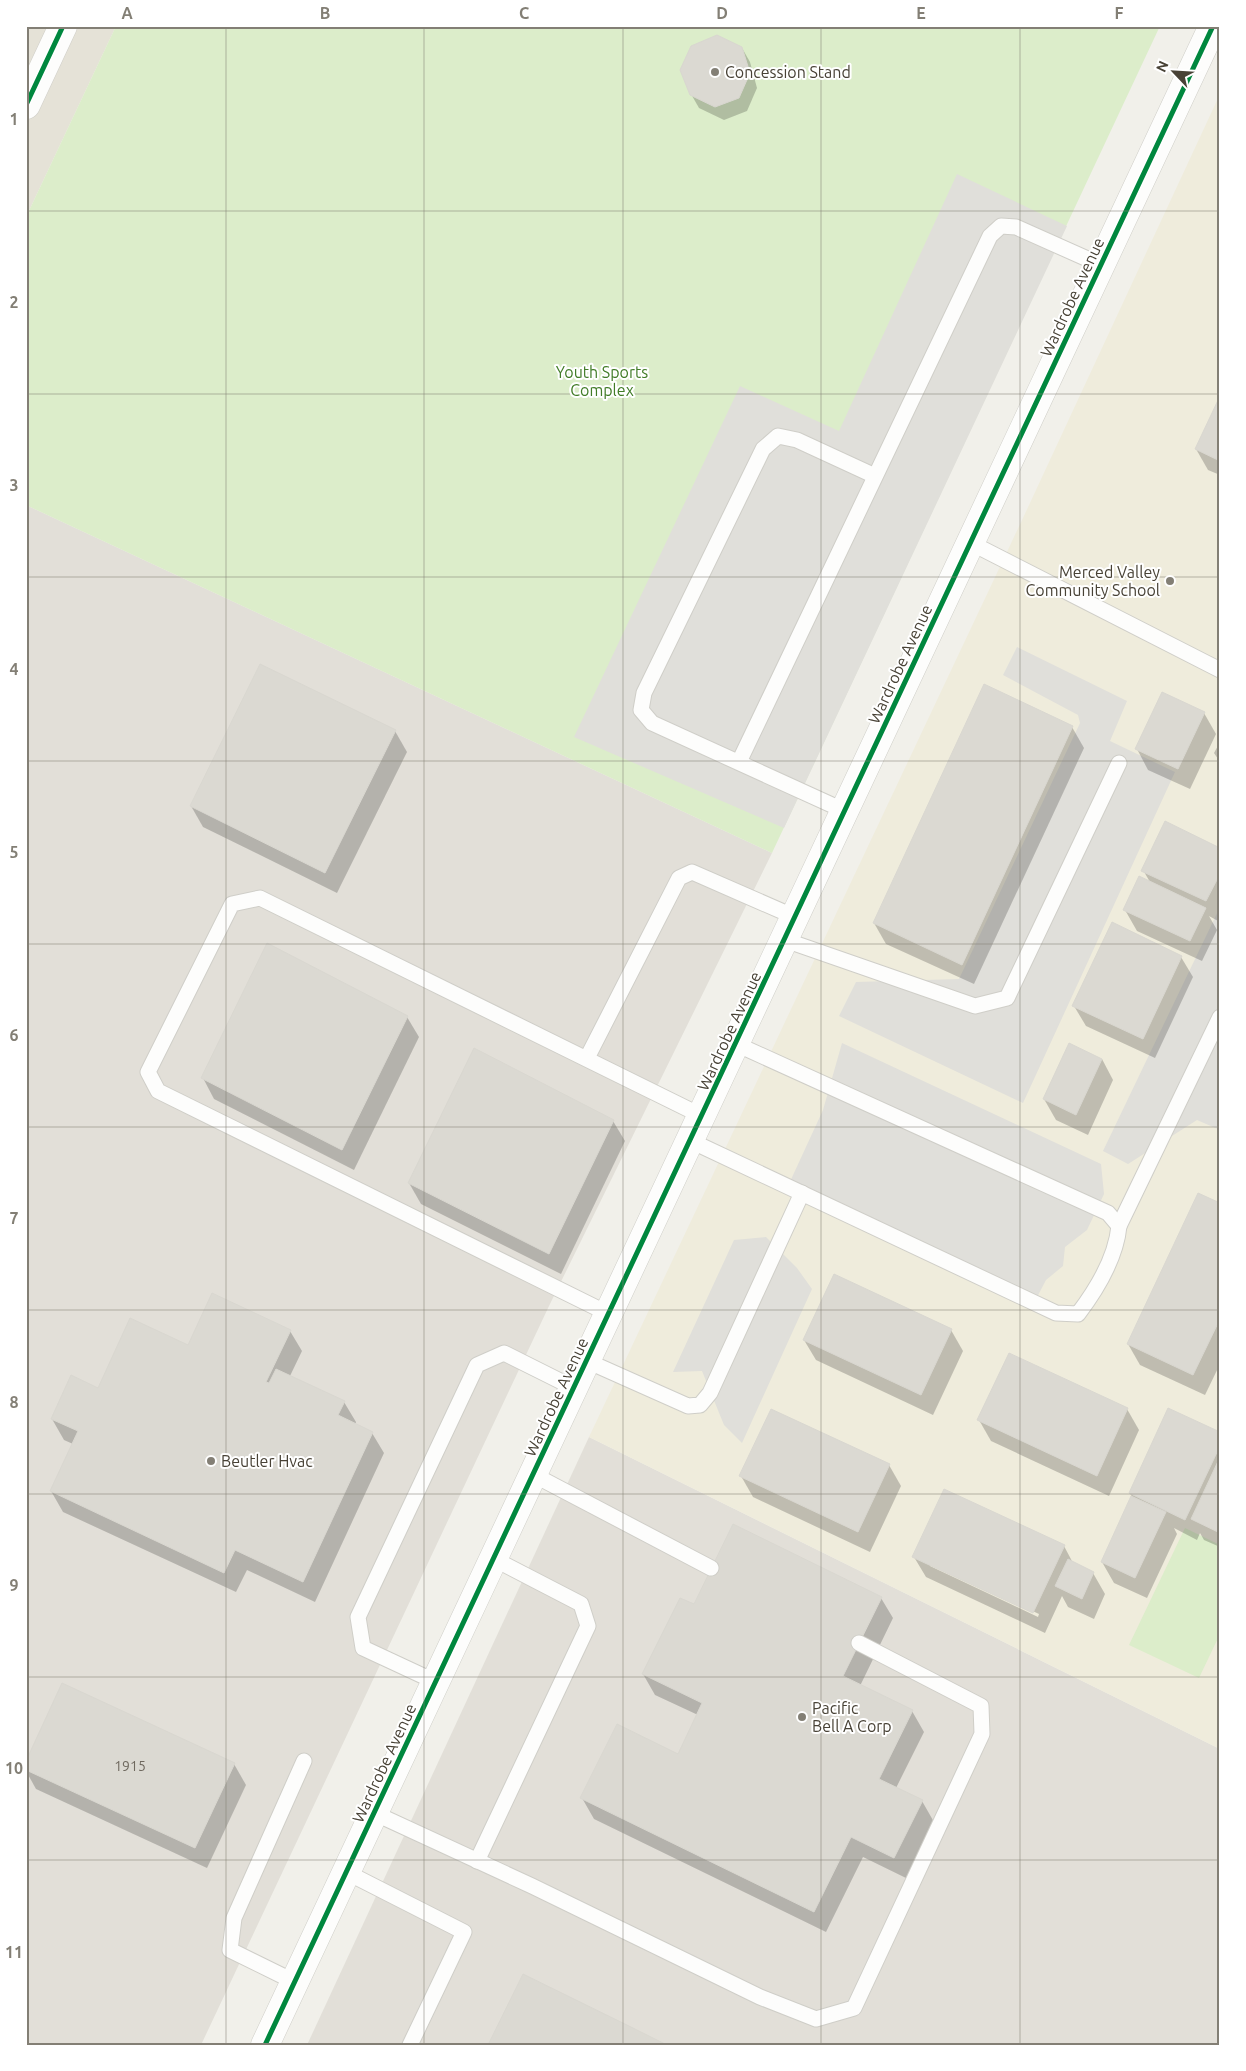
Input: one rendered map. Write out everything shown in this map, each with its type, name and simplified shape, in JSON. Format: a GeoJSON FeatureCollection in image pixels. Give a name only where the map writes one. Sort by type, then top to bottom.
{"type":"FeatureCollection","features":[{"type":"Feature","properties":{"kind":"street"},"geometry":{"type":"LineString","coordinates":[[26,105],[64,26]]}},
{"type":"Feature","properties":{"kind":"street","name":"Wardrobe Avenue"},"geometry":{"type":"LineString","coordinates":[[265,2045],[1213,26]]}},
{"type":"Feature","properties":{"kind":"lane"},"geometry":{"type":"LineString","coordinates":[[739,762],[990,236],[1000,226],[1016,227],[1101,265]]}},
{"type":"Feature","properties":{"kind":"lane"},"geometry":{"type":"LineString","coordinates":[[845,811],[652,723],[641,710],[644,693],[763,449],[778,436],[797,440],[875,476]]}},
{"type":"Feature","properties":{"kind":"lane"},"geometry":{"type":"LineString","coordinates":[[971,543],[1220,670]]}},
{"type":"Feature","properties":{"kind":"lane"},"geometry":{"type":"LineString","coordinates":[[588,1058],[679,878],[692,872],[790,929],[975,1006],[1007,998],[1119,764]]}},
{"type":"Feature","properties":{"kind":"lane"},"geometry":{"type":"LineString","coordinates":[[609,1314],[158,1091],[148,1072],[232,904],[260,898],[588,1058],[702,1116]]}},
{"type":"Feature","properties":{"kind":"lane"},"geometry":{"type":"LineString","coordinates":[[691,1140],[1056,1313],[1078,1314],[1092,1295],[1118,1241],[1119,1226],[1220,1017]]}},
{"type":"Feature","properties":{"kind":"lane"},"geometry":{"type":"LineString","coordinates":[[736,1044],[1108,1213],[1119,1226]]}},
{"type":"Feature","properties":{"kind":"lane"},"geometry":{"type":"LineString","coordinates":[[587,1361],[688,1406],[700,1404],[710,1393],[802,1193]]}},
{"type":"Feature","properties":{"kind":"lane"},"geometry":{"type":"LineString","coordinates":[[436,1682],[364,1648],[358,1618],[371,1590],[477,1366],[504,1353],[574,1388]]}},
{"type":"Feature","properties":{"kind":"lane"},"geometry":{"type":"LineString","coordinates":[[534,1475],[711,1568]]}},
{"type":"Feature","properties":{"kind":"lane"},"geometry":{"type":"LineString","coordinates":[[477,1861],[588,1626],[581,1604],[494,1559]]}},
{"type":"Feature","properties":{"kind":"lane"},"geometry":{"type":"LineString","coordinates":[[374,1813],[760,1997],[816,2019],[854,2008],[982,1734],[981,1706],[859,1643]]}},
{"type":"Feature","properties":{"kind":"lane"},"geometry":{"type":"LineString","coordinates":[[295,1982],[230,1950],[234,1918],[304,1760]]}},
{"type":"Feature","properties":{"kind":"lane"},"geometry":{"type":"LineString","coordinates":[[346,1872],[464,1932],[410,2045]]}},
{"type":"Feature","properties":{"kind":"shaded area"},"geometry":{"type":"Polygon","coordinates":[[[26,26],[116,26],[26,217],[26,26]]]}},
{"type":"Feature","properties":{"kind":"shaded area"},"geometry":{"type":"Polygon","coordinates":[[[1220,94],[1220,1749],[589,1437],[1023,518],[1220,94]]]}},
{"type":"Feature","properties":{"kind":"shaded area"},"geometry":{"type":"Polygon","coordinates":[[[957,174],[1067,226],[784,828],[574,737],[740,386],[839,431],[957,174]]]}},
{"type":"Feature","properties":{"kind":"shaded area"},"geometry":{"type":"Polygon","coordinates":[[[26,505],[772,853],[549,1306],[201,2045],[26,2045],[26,505]]]}},
{"type":"Feature","properties":{"kind":"shaded area"},"geometry":{"type":"Polygon","coordinates":[[[1017,647],[1127,701],[1110,741],[1175,772],[1023,1103],[839,1016],[856,982],[959,979],[1080,723],[1078,715],[1003,675],[1017,647]]]}},
{"type":"Feature","properties":{"kind":"shaded area"},"geometry":{"type":"Polygon","coordinates":[[[1220,907],[1220,1130],[1197,1120],[1128,1164],[1103,1151],[1220,907]]]}},
{"type":"Feature","properties":{"kind":"shaded area"},"geometry":{"type":"Polygon","coordinates":[[[842,1043],[1101,1164],[1104,1194],[1087,1230],[1065,1247],[1063,1266],[1046,1280],[1034,1303],[788,1186],[823,1110],[842,1043]]]}},
{"type":"Feature","properties":{"kind":"shaded area"},"geometry":{"type":"Polygon","coordinates":[[[766,1237],[797,1268],[812,1289],[742,1443],[724,1425],[702,1371],[673,1372],[734,1240],[766,1237]]]}},
{"type":"Feature","properties":{"kind":"shaded area"},"geometry":{"type":"Polygon","coordinates":[[[589,1437],[1220,1749],[1220,2045],[307,2045],[589,1437]]]}},
{"type":"Feature","properties":{"kind":"green space","name":"Youth Sports Complex"},"geometry":{"type":"Polygon","coordinates":[[[116,26],[1160,26],[772,853],[26,505],[26,217],[116,26]]]}},
{"type":"Feature","properties":{"kind":"green space"},"geometry":{"type":"Polygon","coordinates":[[[1185,1528],[1220,1545],[1220,1634],[1199,1678],[1129,1645],[1185,1528]]]}},
{"type":"Feature","properties":{"kind":"building","name":"Concession Stand"},"geometry":{"type":"Polygon","coordinates":[[[717,35],[742,47],[750,73],[739,98],[715,107],[690,95],[680,70],[691,46],[717,35]]]}},
{"type":"Feature","properties":{"kind":"building"},"geometry":{"type":"Polygon","coordinates":[[[1220,396],[1220,461],[1195,449],[1220,396]]]}},
{"type":"Feature","properties":{"kind":"building"},"geometry":{"type":"Polygon","coordinates":[[[260,664],[396,730],[325,873],[190,806],[260,664]]]}},
{"type":"Feature","properties":{"kind":"building"},"geometry":{"type":"Polygon","coordinates":[[[984,684],[1073,726],[962,965],[873,923],[984,684]]]}},
{"type":"Feature","properties":{"kind":"building"},"geometry":{"type":"Polygon","coordinates":[[[1162,692],[1205,712],[1178,769],[1135,749],[1162,692]]]}},
{"type":"Feature","properties":{"kind":"building"},"geometry":{"type":"Polygon","coordinates":[[[1165,821],[1220,848],[1220,874],[1206,901],[1141,871],[1165,821]]]}},
{"type":"Feature","properties":{"kind":"building"},"geometry":{"type":"Polygon","coordinates":[[[1139,876],[1206,908],[1190,941],[1123,910],[1139,876]]]}},
{"type":"Feature","properties":{"kind":"building"},"geometry":{"type":"Polygon","coordinates":[[[1112,922],[1182,956],[1143,1039],[1072,1006],[1112,922]]]}},
{"type":"Feature","properties":{"kind":"building"},"geometry":{"type":"Polygon","coordinates":[[[267,943],[408,1016],[342,1150],[201,1078],[267,943]]]}},
{"type":"Feature","properties":{"kind":"building"},"geometry":{"type":"Polygon","coordinates":[[[1069,1043],[1102,1059],[1076,1115],[1043,1099],[1069,1043]]]}},
{"type":"Feature","properties":{"kind":"building"},"geometry":{"type":"Polygon","coordinates":[[[474,1048],[614,1120],[549,1254],[408,1183],[474,1048]]]}},
{"type":"Feature","properties":{"kind":"building"},"geometry":{"type":"Polygon","coordinates":[[[1198,1193],[1220,1203],[1220,1319],[1193,1375],[1127,1344],[1198,1193]]]}},
{"type":"Feature","properties":{"kind":"building"},"geometry":{"type":"Polygon","coordinates":[[[834,1274],[952,1329],[921,1395],[803,1340],[834,1274]]]}},
{"type":"Feature","properties":{"kind":"building","name":"Beutler Hvac"},"geometry":{"type":"Polygon","coordinates":[[[212,1293],[291,1330],[266,1382],[269,1383],[276,1369],[345,1401],[338,1415],[373,1432],[303,1582],[235,1550],[224,1573],[50,1491],[78,1431],[51,1419],[71,1375],[98,1388],[130,1318],[188,1345],[212,1293]]]}},
{"type":"Feature","properties":{"kind":"building"},"geometry":{"type":"Polygon","coordinates":[[[1009,1353],[1128,1408],[1097,1476],[977,1420],[1009,1353]]]}},
{"type":"Feature","properties":{"kind":"building"},"geometry":{"type":"Polygon","coordinates":[[[1168,1408],[1220,1432],[1220,1446],[1185,1520],[1129,1493],[1168,1408]]]}},
{"type":"Feature","properties":{"kind":"building"},"geometry":{"type":"Polygon","coordinates":[[[771,1409],[890,1464],[858,1532],[739,1476],[771,1409]]]}},
{"type":"Feature","properties":{"kind":"building"},"geometry":{"type":"Polygon","coordinates":[[[1220,1457],[1220,1533],[1191,1519],[1220,1457]]]}},
{"type":"Feature","properties":{"kind":"building"},"geometry":{"type":"Polygon","coordinates":[[[944,1489],[1065,1545],[1033,1613],[912,1557],[944,1489]]]}},
{"type":"Feature","properties":{"kind":"building"},"geometry":{"type":"Polygon","coordinates":[[[1131,1496],[1166,1512],[1135,1578],[1101,1562],[1131,1496]]]}},
{"type":"Feature","properties":{"kind":"building","name":"Pacific Bell A Corp"},"geometry":{"type":"Polygon","coordinates":[[[733,1524],[882,1597],[843,1676],[913,1710],[879,1779],[923,1800],[894,1858],[851,1837],[814,1912],[580,1798],[617,1724],[678,1754],[702,1703],[642,1674],[680,1598],[694,1604],[733,1524]]]}},
{"type":"Feature","properties":{"kind":"building"},"geometry":{"type":"Polygon","coordinates":[[[1068,1559],[1094,1572],[1082,1599],[1055,1586],[1068,1559]]]}},
{"type":"Feature","properties":{"kind":"building"},"geometry":{"type":"Polygon","coordinates":[[[62,1683],[235,1763],[195,1848],[26,1770],[26,1761],[62,1683]]]}},
{"type":"Feature","properties":{"kind":"building"},"geometry":{"type":"Polygon","coordinates":[[[523,1974],[635,2029],[667,2045],[488,2045],[523,1974]]]}},
{"type":"Feature","properties":{"kind":"cycle path"},"geometry":{"type":"LineString","coordinates":[[26,105],[63,26]]}},
{"type":"Feature","properties":{"kind":"cycle path"},"geometry":{"type":"LineString","coordinates":[[265,2045],[1213,26]]}},
{"type":"Feature","properties":{"kind":"place","name":"Concession Stand"},"geometry":{"type":"Point","coordinates":[715,72]}},
{"type":"Feature","properties":{"kind":"place","name":"Merced Valley Community School"},"geometry":{"type":"Point","coordinates":[1170,581]}},
{"type":"Feature","properties":{"kind":"place","name":"Beutler Hvac"},"geometry":{"type":"Point","coordinates":[211,1461]}},
{"type":"Feature","properties":{"kind":"place","name":"Pacific Bell A Corp"},"geometry":{"type":"Point","coordinates":[802,1717]}}]}
